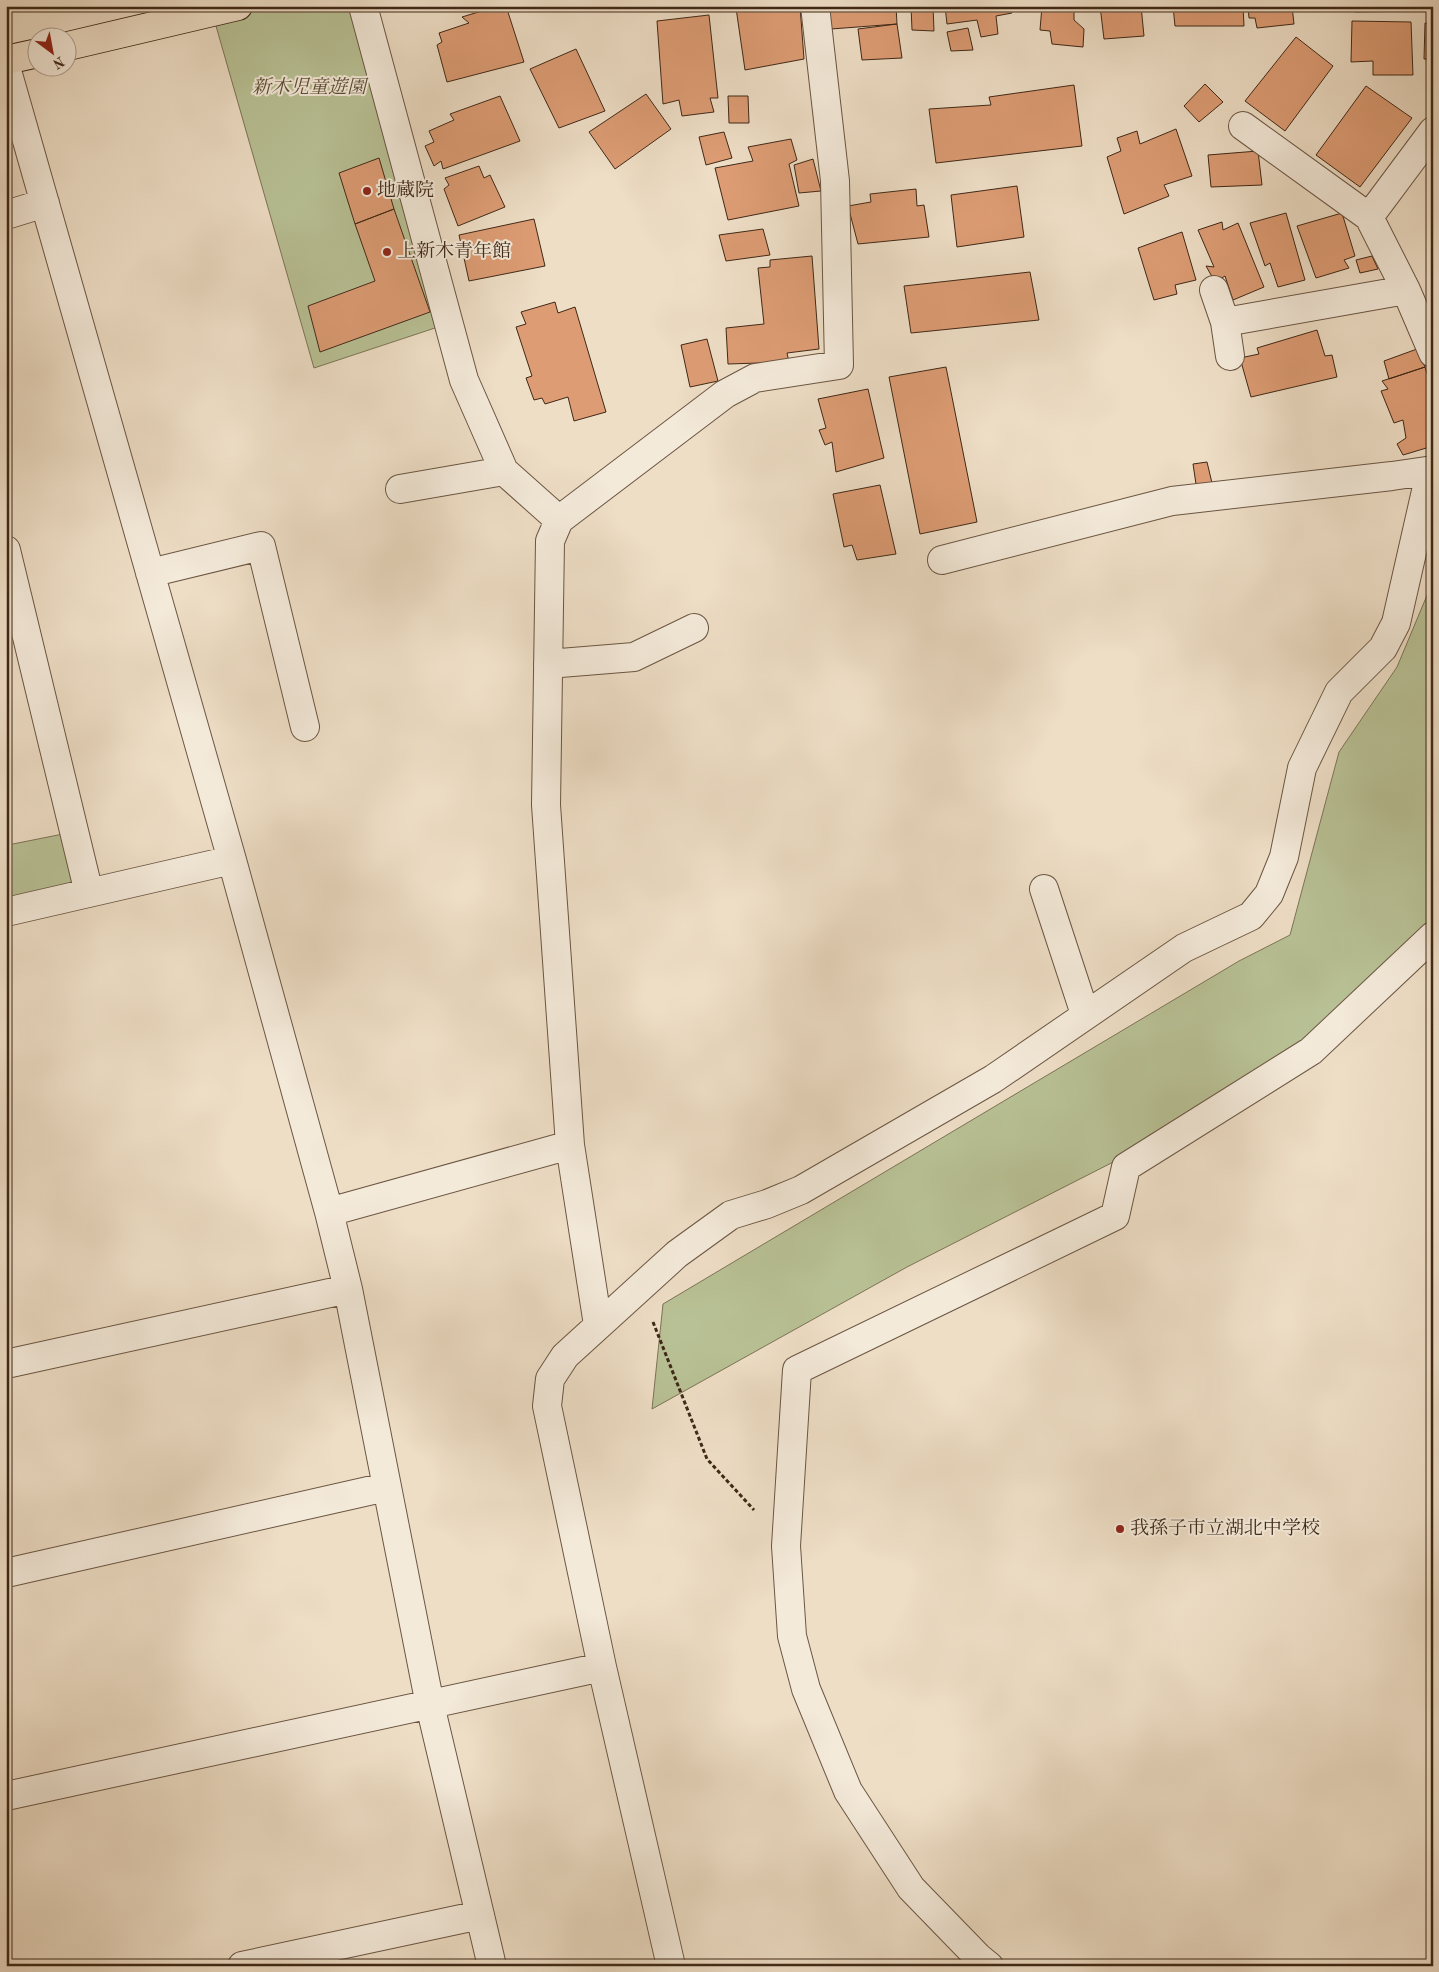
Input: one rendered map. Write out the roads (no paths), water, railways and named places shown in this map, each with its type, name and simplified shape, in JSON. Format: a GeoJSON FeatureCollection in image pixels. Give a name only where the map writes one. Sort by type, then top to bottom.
{"type":"FeatureCollection","features":[{"type":"Feature","properties":{"kind":"highway"},"geometry":{"type":"LineString","coordinates":[[78,44],[238,6]]}},
{"type":"Feature","properties":{"kind":"highway"},"geometry":{"type":"LineString","coordinates":[[6,60],[28,55]]}},
{"type":"Feature","properties":{"kind":"street"},"geometry":{"type":"LineString","coordinates":[[363,6],[447,324],[464,380],[504,471],[559,520]]}},
{"type":"Feature","properties":{"kind":"street"},"geometry":{"type":"LineString","coordinates":[[598,1325],[570,1145],[546,805],[550,541],[559,520],[725,394],[755,378],[839,365],[835,181],[815,6]]}},
{"type":"Feature","properties":{"kind":"street"},"geometry":{"type":"LineString","coordinates":[[6,67],[232,860],[329,1212],[348,1289],[430,1704],[492,1966]]}},
{"type":"Feature","properties":{"kind":"street"},"geometry":{"type":"LineString","coordinates":[[1244,126],[1369,217],[1406,290],[1433,353]]}},
{"type":"Feature","properties":{"kind":"street"},"geometry":{"type":"LineString","coordinates":[[1369,217],[1433,132]]}},
{"type":"Feature","properties":{"kind":"street"},"geometry":{"type":"LineString","coordinates":[[6,215],[45,202]]}},
{"type":"Feature","properties":{"kind":"street"},"geometry":{"type":"LineString","coordinates":[[1214,290],[1225,322],[1230,356]]}},
{"type":"Feature","properties":{"kind":"street"},"geometry":{"type":"LineString","coordinates":[[1225,322],[1406,290]]}},
{"type":"Feature","properties":{"kind":"street"},"geometry":{"type":"LineString","coordinates":[[942,560],[1172,501],[1433,470]]}},
{"type":"Feature","properties":{"kind":"street"},"geometry":{"type":"LineString","coordinates":[[400,489],[504,471]]}},
{"type":"Feature","properties":{"kind":"street"},"geometry":{"type":"LineString","coordinates":[[671,1966],[602,1667],[547,1406],[550,1379],[565,1356],[598,1325],[677,1254],[731,1214],[767,1204],[801,1190],[993,1079],[1085,1014],[1184,948],[1251,916],[1269,894],[1284,857],[1302,768],[1339,692],[1383,648],[1396,623],[1426,492],[1433,483]]}},
{"type":"Feature","properties":{"kind":"street"},"geometry":{"type":"LineString","coordinates":[[150,573],[261,546],[305,727]]}},
{"type":"Feature","properties":{"kind":"street"},"geometry":{"type":"LineString","coordinates":[[6,550],[89,893]]}},
{"type":"Feature","properties":{"kind":"street"},"geometry":{"type":"LineString","coordinates":[[548,664],[634,657],[694,628]]}},
{"type":"Feature","properties":{"kind":"street"},"geometry":{"type":"LineString","coordinates":[[6,912],[232,860]]}},
{"type":"Feature","properties":{"kind":"street"},"geometry":{"type":"LineString","coordinates":[[1044,889],[1085,1014]]}},
{"type":"Feature","properties":{"kind":"street"},"geometry":{"type":"LineString","coordinates":[[989,1966],[911,1888],[848,1792],[806,1689],[792,1636],[786,1546],[797,1370],[1114,1216],[1126,1167],[1311,1051],[1433,936]]}},
{"type":"Feature","properties":{"kind":"street"},"geometry":{"type":"LineString","coordinates":[[329,1212],[570,1145]]}},
{"type":"Feature","properties":{"kind":"street"},"geometry":{"type":"LineString","coordinates":[[6,1364],[348,1289]]}},
{"type":"Feature","properties":{"kind":"street"},"geometry":{"type":"LineString","coordinates":[[6,1573],[386,1487]]}},
{"type":"Feature","properties":{"kind":"street"},"geometry":{"type":"LineString","coordinates":[[6,1796],[602,1667]]}},
{"type":"Feature","properties":{"kind":"street"},"geometry":{"type":"LineString","coordinates":[[242,1966],[480,1915]]}},
{"type":"Feature","properties":{"kind":"place","name":"地蔵院"},"geometry":{"type":"Point","coordinates":[367,191]}},
{"type":"Feature","properties":{"kind":"place","name":"上新木青年館"},"geometry":{"type":"Point","coordinates":[387,252]}},
{"type":"Feature","properties":{"kind":"place","name":"我孫子市立湖北中学校"},"geometry":{"type":"Point","coordinates":[1120,1529]}},
{"type":"Feature","properties":{"kind":"park label","name":"新木児童遊園"},"geometry":{"type":"Point","coordinates":[309,88]}}]}
